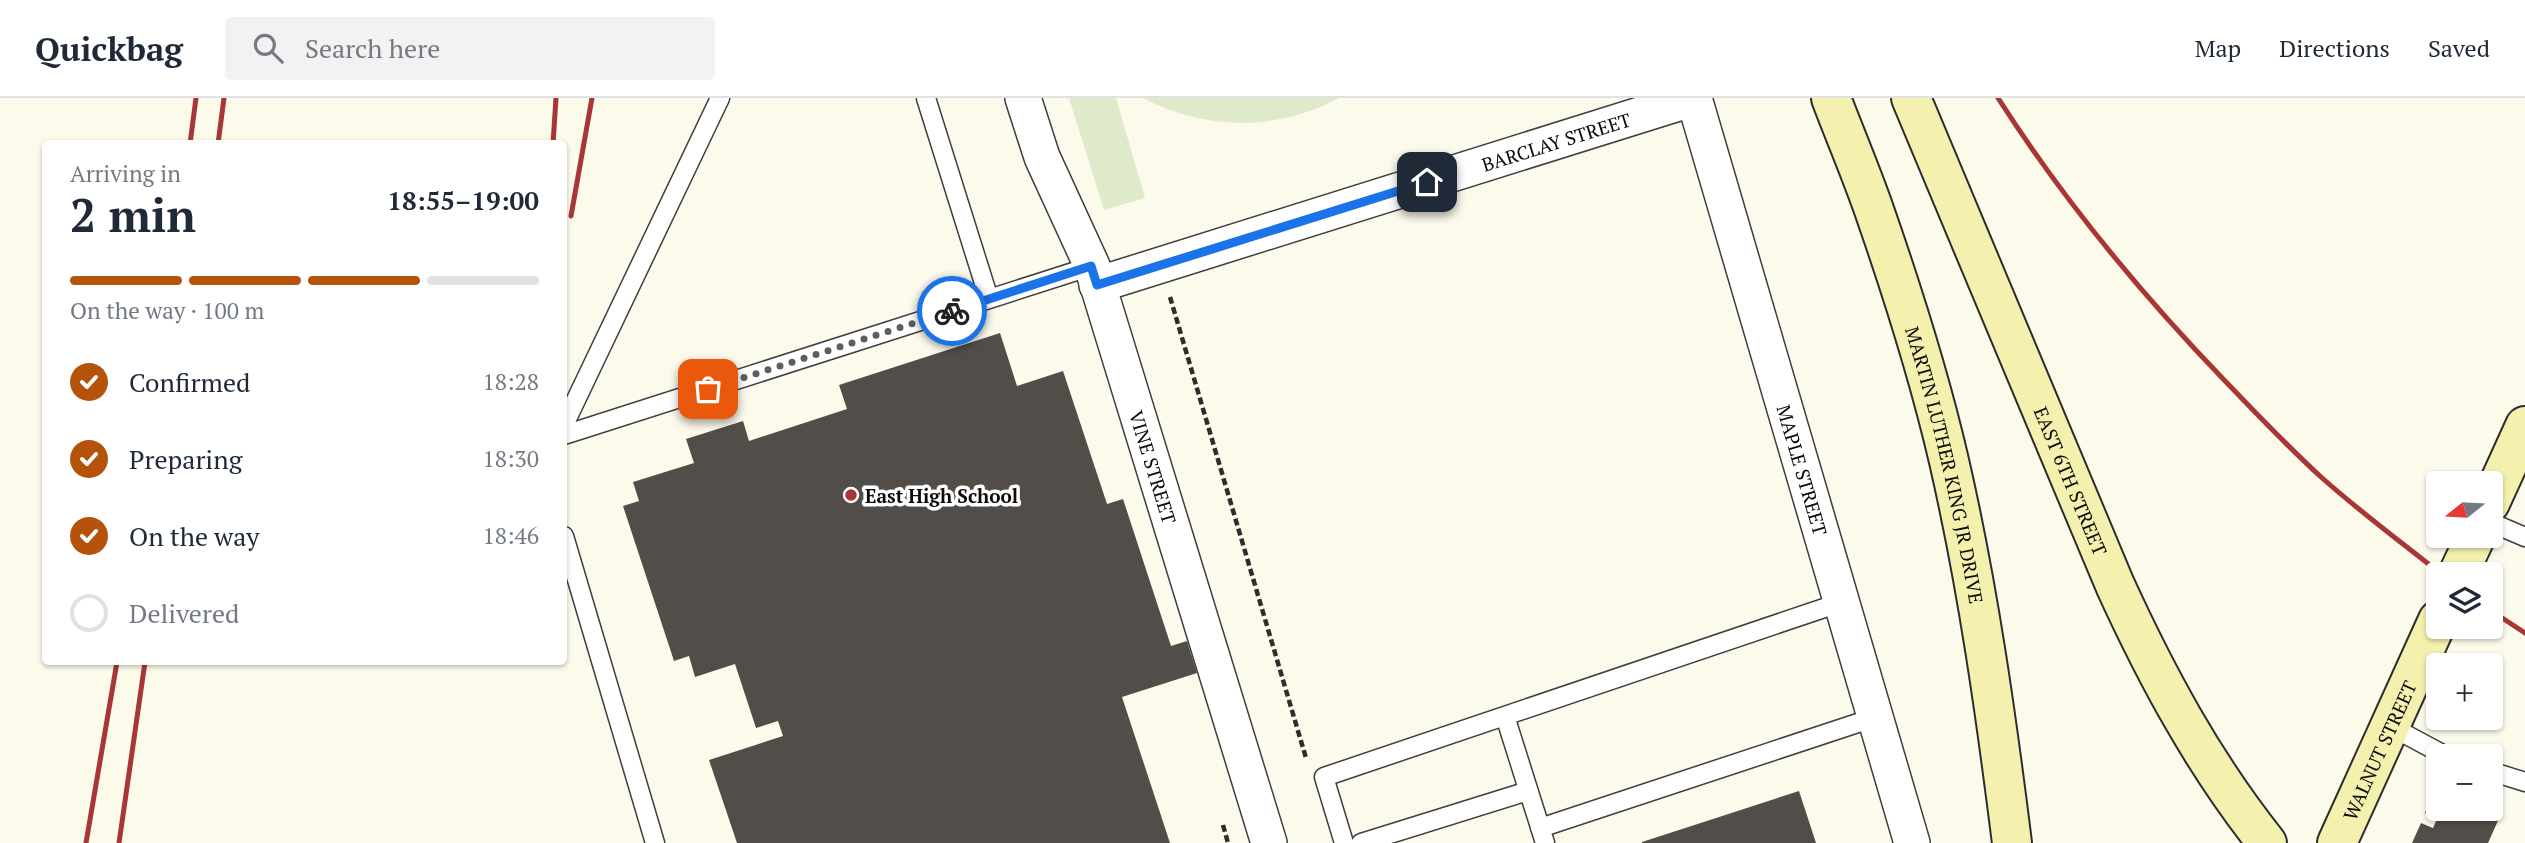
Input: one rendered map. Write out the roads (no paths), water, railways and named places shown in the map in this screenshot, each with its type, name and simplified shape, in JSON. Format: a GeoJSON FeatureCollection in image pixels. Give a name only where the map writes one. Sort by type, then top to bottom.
{"type":"FeatureCollection","features":[{"type":"Feature","properties":{"kind":"main road","name":"MARTIN LUTHER KING JR DRIVE"},"geometry":{"type":"LineString","coordinates":[[1831,98],[1873,206],[1902,295],[1949,460],[1973,576],[1992,691],[2012,843]]}},
{"type":"Feature","properties":{"kind":"main road","name":"EAST 6TH STREET"},"geometry":{"type":"LineString","coordinates":[[1911,98],[2109,573],[2146,652],[2213,771],[2267,843]]}},
{"type":"Feature","properties":{"kind":"main road"},"geometry":{"type":"LineString","coordinates":[[2503,474],[2525,426]]}},
{"type":"Feature","properties":{"kind":"main road","name":"WALNUT STREET"},"geometry":{"type":"LineString","coordinates":[[2337,843],[2429,639]]}},
{"type":"Feature","properties":{"kind":"street","name":"VINE STREET"},"geometry":{"type":"LineString","coordinates":[[1023,98],[1042,157],[1094,276],[1269,843]]}},
{"type":"Feature","properties":{"kind":"street","name":"BARCLAY STREET"},"geometry":{"type":"LineString","coordinates":[[1094,276],[1694,98]]}},
{"type":"Feature","properties":{"kind":"street","name":"MAPLE STREET"},"geometry":{"type":"LineString","coordinates":[[1694,98],[1912,843]]}},
{"type":"Feature","properties":{"kind":"lane"},"geometry":{"type":"LineString","coordinates":[[567,419],[720,98]]}},
{"type":"Feature","properties":{"kind":"lane"},"geometry":{"type":"LineString","coordinates":[[926,98],[989,299]]}},
{"type":"Feature","properties":{"kind":"lane"},"geometry":{"type":"LineString","coordinates":[[567,434],[989,299],[1094,276]]}},
{"type":"Feature","properties":{"kind":"lane"},"geometry":{"type":"LineString","coordinates":[[2503,528],[2525,537]]}},
{"type":"Feature","properties":{"kind":"lane"},"geometry":{"type":"LineString","coordinates":[[567,546],[655,843]]}},
{"type":"Feature","properties":{"kind":"lane"},"geometry":{"type":"LineString","coordinates":[[1344,843],[1324,777],[1842,602]]}},
{"type":"Feature","properties":{"kind":"lane"},"geometry":{"type":"LineString","coordinates":[[1504,716],[1543,835],[1876,717]]}},
{"type":"Feature","properties":{"kind":"lane"},"geometry":{"type":"LineString","coordinates":[[2389,726],[2426,745]]}},
{"type":"Feature","properties":{"kind":"lane"},"geometry":{"type":"LineString","coordinates":[[2503,775],[2525,782]]}},
{"type":"Feature","properties":{"kind":"lane"},"geometry":{"type":"LineString","coordinates":[[1361,843],[1528,791]]}},
{"type":"Feature","properties":{"kind":"railway"},"geometry":{"type":"LineString","coordinates":[[191,140],[196,98]]}},
{"type":"Feature","properties":{"kind":"railway"},"geometry":{"type":"LineString","coordinates":[[219,140],[224,98]]}},
{"type":"Feature","properties":{"kind":"railway"},"geometry":{"type":"LineString","coordinates":[[553,140],[556,98]]}},
{"type":"Feature","properties":{"kind":"railway"},"geometry":{"type":"LineString","coordinates":[[571,216],[592,98]]}},
{"type":"Feature","properties":{"kind":"railway"},"geometry":{"type":"LineString","coordinates":[[1998,98],[2050,174],[2105,246],[2195,350],[2321,477],[2426,562]]}},
{"type":"Feature","properties":{"kind":"railway"},"geometry":{"type":"LineString","coordinates":[[2503,619],[2525,633]]}},
{"type":"Feature","properties":{"kind":"railway"},"geometry":{"type":"LineString","coordinates":[[86,843],[116,665]]}},
{"type":"Feature","properties":{"kind":"railway"},"geometry":{"type":"LineString","coordinates":[[119,843],[145,665]]}},
{"type":"Feature","properties":{"kind":"place","name":"East High School"},"geometry":{"type":"Point","coordinates":[851,495]}}]}
